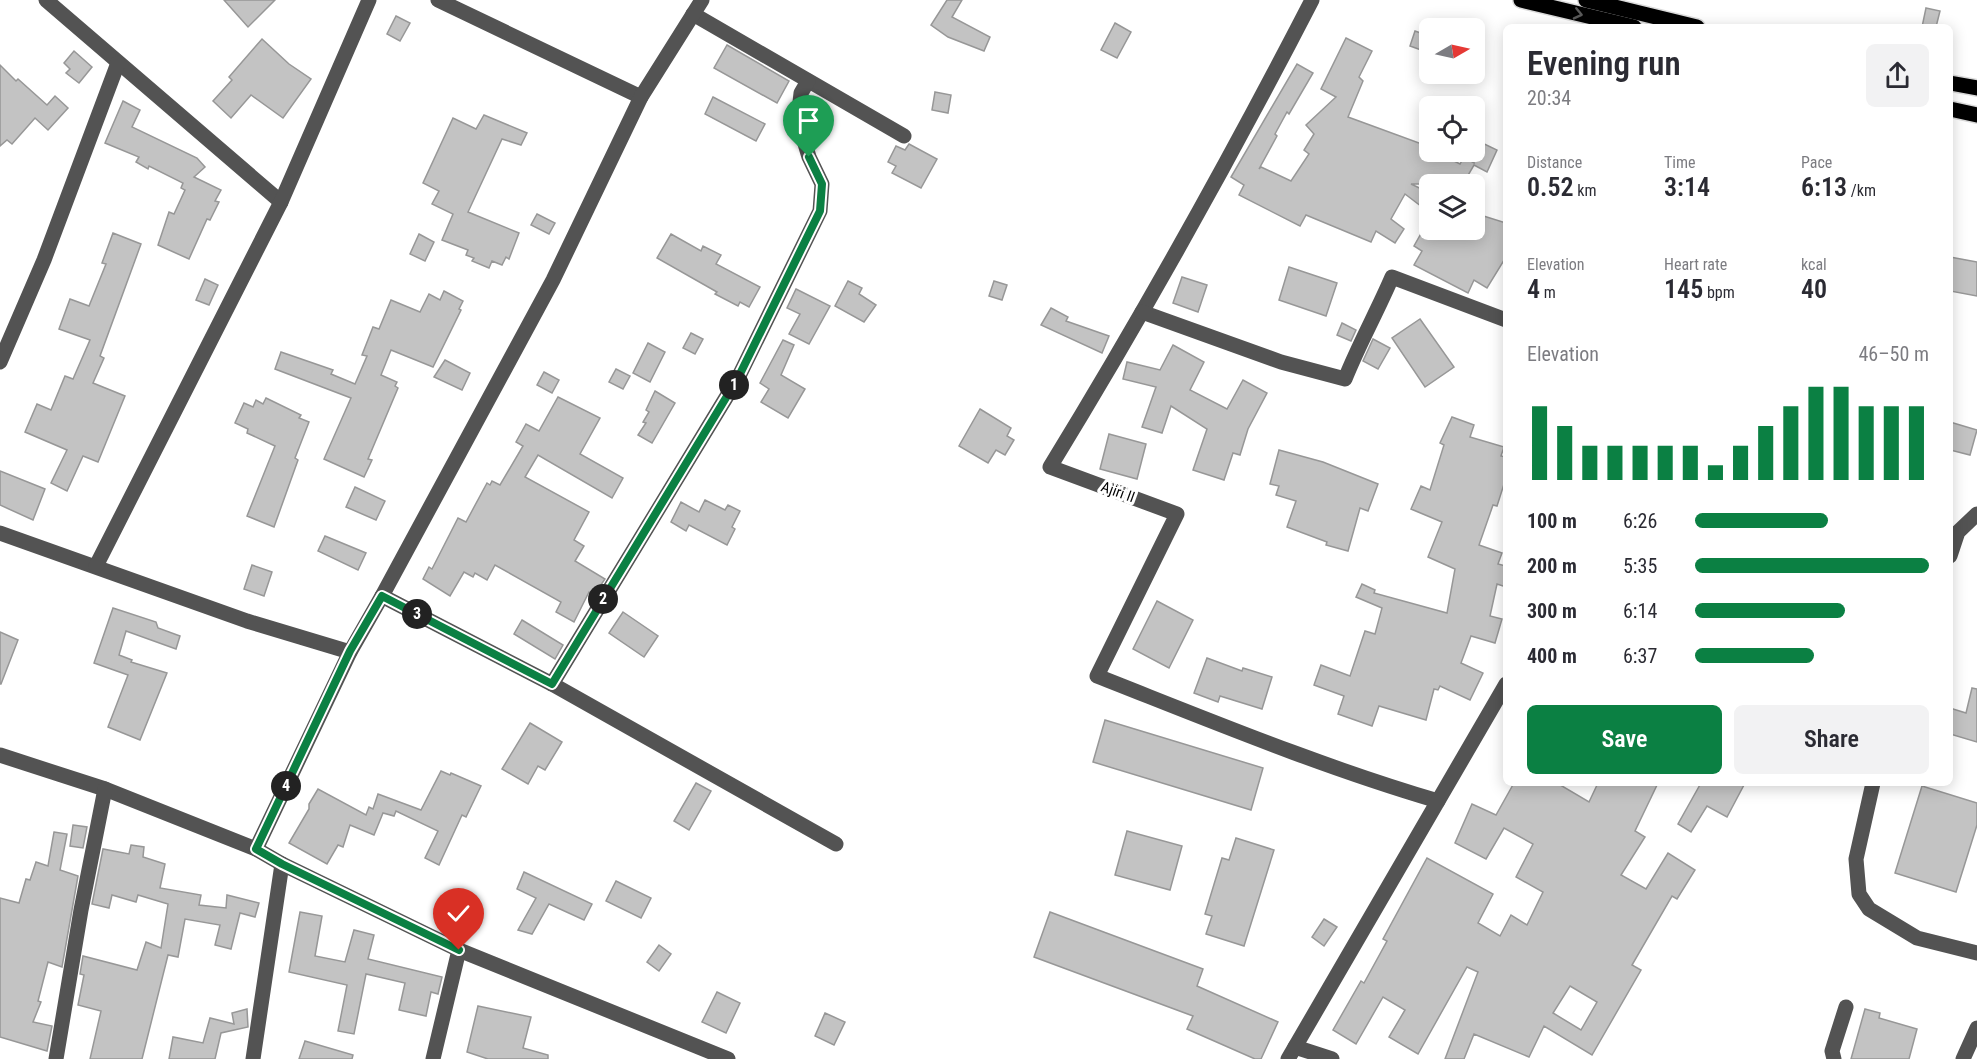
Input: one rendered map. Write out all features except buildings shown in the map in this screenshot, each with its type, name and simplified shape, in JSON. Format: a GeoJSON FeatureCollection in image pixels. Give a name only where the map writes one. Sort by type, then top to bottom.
{"type":"FeatureCollection","features":[{"type":"Feature","properties":{"kind":"main road"},"geometry":{"type":"LineString","coordinates":[[1521,0],[1621,24]]}},
{"type":"Feature","properties":{"kind":"main road"},"geometry":{"type":"LineString","coordinates":[[1586,0],[1685,24]]}},
{"type":"Feature","properties":{"kind":"main road"},"geometry":{"type":"LineString","coordinates":[[1953,84],[1977,88]]}},
{"type":"Feature","properties":{"kind":"main road"},"geometry":{"type":"LineString","coordinates":[[1953,110],[1977,115]]}},
{"type":"Feature","properties":{"kind":"street"},"geometry":{"type":"LineString","coordinates":[[46,0],[281,202]]}},
{"type":"Feature","properties":{"kind":"street"},"geometry":{"type":"LineString","coordinates":[[96,567],[281,202],[369,0]]}},
{"type":"Feature","properties":{"kind":"street"},"geometry":{"type":"LineString","coordinates":[[438,0],[641,97]]}},
{"type":"Feature","properties":{"kind":"street"},"geometry":{"type":"LineString","coordinates":[[256,849],[350,651],[553,280],[641,97],[702,0]]}},
{"type":"Feature","properties":{"kind":"street","name":"Ajiri II"},"geometry":{"type":"LineString","coordinates":[[1312,0],[1250,120],[1142,312],[1050,467],[1177,514],[1097,676],[1273,745],[1394,788],[1438,801]]}},
{"type":"Feature","properties":{"kind":"street"},"geometry":{"type":"LineString","coordinates":[[693,14],[904,136]]}},
{"type":"Feature","properties":{"kind":"street"},"geometry":{"type":"LineString","coordinates":[[0,362],[44,260],[118,63]]}},
{"type":"Feature","properties":{"kind":"street"},"geometry":{"type":"LineString","coordinates":[[552,684],[738,378],[820,211],[822,184],[809,157],[798,120],[801,93],[808,81]]}},
{"type":"Feature","properties":{"kind":"street"},"geometry":{"type":"LineString","coordinates":[[1142,312],[1281,362],[1346,379],[1357,348],[1376,315],[1392,278],[1503,316]]}},
{"type":"Feature","properties":{"kind":"street"},"geometry":{"type":"LineString","coordinates":[[1954,528],[1977,514]]}},
{"type":"Feature","properties":{"kind":"street"},"geometry":{"type":"LineString","coordinates":[[0,533],[247,621],[350,651]]}},
{"type":"Feature","properties":{"kind":"street"},"geometry":{"type":"LineString","coordinates":[[382,596],[552,684],[836,844]]}},
{"type":"Feature","properties":{"kind":"street"},"geometry":{"type":"LineString","coordinates":[[1332,1059],[1291,1053],[1503,689]]}},
{"type":"Feature","properties":{"kind":"street"},"geometry":{"type":"LineString","coordinates":[[0,755],[105,789],[256,849],[282,864],[459,950],[728,1059]]}},
{"type":"Feature","properties":{"kind":"street"},"geometry":{"type":"LineString","coordinates":[[1872,786],[1856,859],[1859,894],[1869,909],[1917,938],[1977,954]]}},
{"type":"Feature","properties":{"kind":"street"},"geometry":{"type":"LineString","coordinates":[[56,1059],[81,910],[105,789]]}},
{"type":"Feature","properties":{"kind":"street"},"geometry":{"type":"LineString","coordinates":[[253,1059],[282,864]]}},
{"type":"Feature","properties":{"kind":"street"},"geometry":{"type":"LineString","coordinates":[[433,1059],[459,950]]}},
{"type":"Feature","properties":{"kind":"street"},"geometry":{"type":"LineString","coordinates":[[1834,1059],[1832,1051],[1846,1007]]}},
{"type":"Feature","properties":{"kind":"street"},"geometry":{"type":"LineString","coordinates":[[1963,1059],[1977,1028]]}},
{"type":"Feature","properties":{"kind":"route"},"geometry":{"type":"LineString","coordinates":[[459,950],[282,864],[256,849],[350,651],[382,596],[552,684],[738,378],[820,211],[822,184],[809,157]]}}]}
